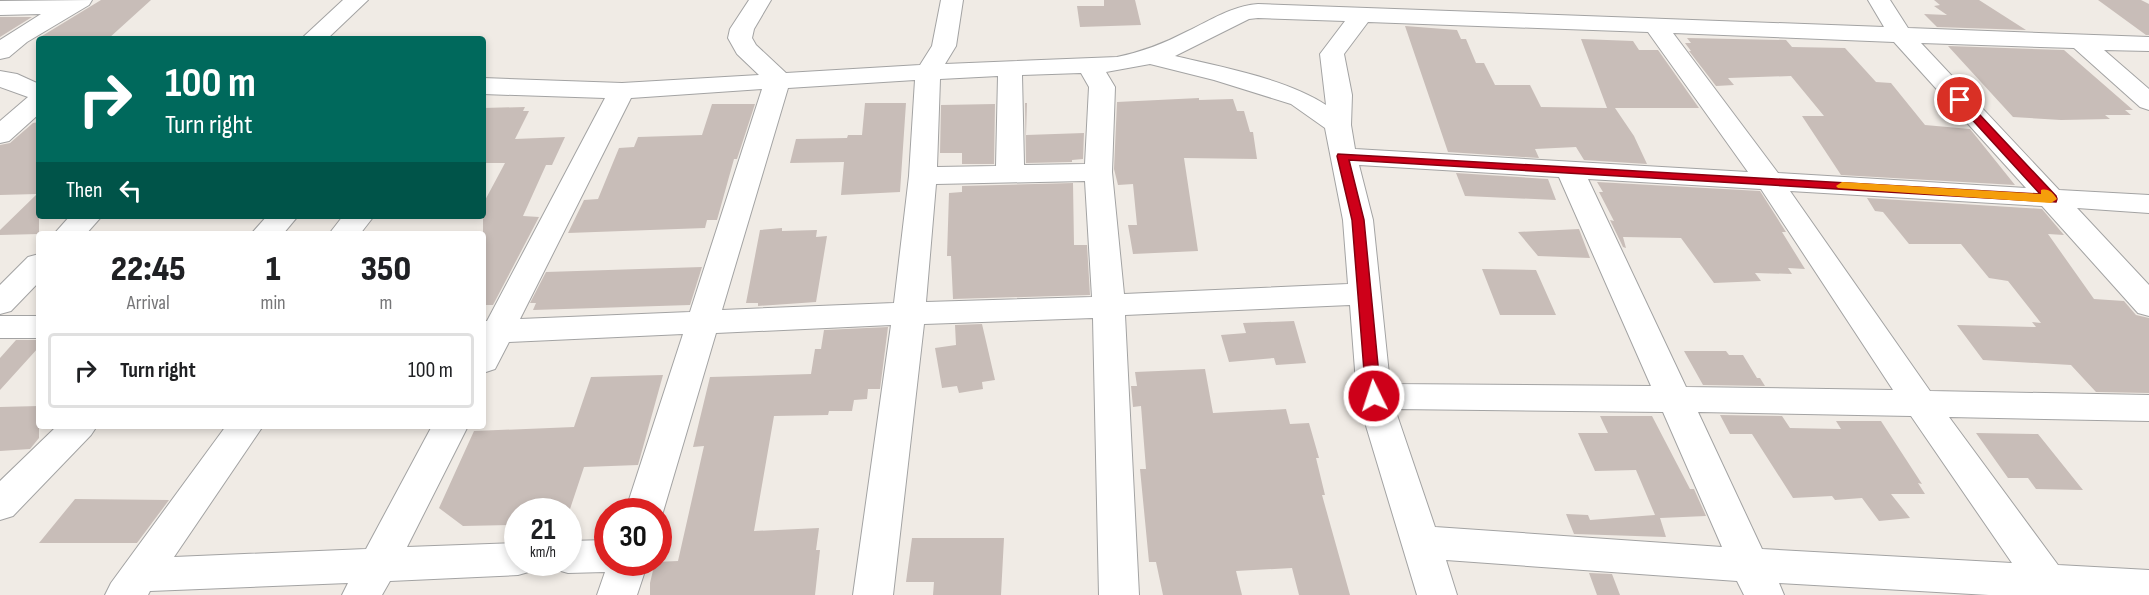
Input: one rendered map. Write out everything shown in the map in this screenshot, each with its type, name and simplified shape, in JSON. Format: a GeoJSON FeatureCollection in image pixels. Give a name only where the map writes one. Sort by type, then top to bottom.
{"type":"FeatureCollection","features":[{"type":"Feature","properties":{"kind":"street"},"geometry":{"type":"LineString","coordinates":[[316,36],[357,0]]}},
{"type":"Feature","properties":{"kind":"street"},"geometry":{"type":"LineString","coordinates":[[760,0],[742,29],[740,38],[746,49],[777,80]]}},
{"type":"Feature","properties":{"kind":"street"},"geometry":{"type":"LineString","coordinates":[[873,595],[909,313],[923,176],[928,72],[944,46],[952,0]]}},
{"type":"Feature","properties":{"kind":"street"},"geometry":{"type":"LineString","coordinates":[[1879,0],[1900,34],[2149,305]]}},
{"type":"Feature","properties":{"kind":"street"},"geometry":{"type":"LineString","coordinates":[[0,8],[74,3]]}},
{"type":"Feature","properties":{"kind":"street"},"geometry":{"type":"LineString","coordinates":[[0,52],[74,3]]}},
{"type":"Feature","properties":{"kind":"street"},"geometry":{"type":"LineString","coordinates":[[486,86],[622,91],[777,80],[1117,64],[1151,57],[1244,12],[1277,11],[1361,16],[1654,24],[2149,44]]}},
{"type":"Feature","properties":{"kind":"street"},"geometry":{"type":"LineString","coordinates":[[1361,16],[1332,54],[1339,95],[1338,125],[1342,156],[1358,220],[1374,396],[1437,595]]}},
{"type":"Feature","properties":{"kind":"street"},"geometry":{"type":"LineString","coordinates":[[1654,24],[1768,181],[1920,403],[2052,588]]}},
{"type":"Feature","properties":{"kind":"street"},"geometry":{"type":"LineString","coordinates":[[2080,41],[2149,102]]}},
{"type":"Feature","properties":{"kind":"street"},"geometry":{"type":"LineString","coordinates":[[1151,57],[1223,75],[1300,99],[1338,125]]}},
{"type":"Feature","properties":{"kind":"street"},"geometry":{"type":"LineString","coordinates":[[1090,66],[1102,87],[1098,172],[1109,306],[1119,595]]}},
{"type":"Feature","properties":{"kind":"street"},"geometry":{"type":"LineString","coordinates":[[1010,68],[1010,174]]}},
{"type":"Feature","properties":{"kind":"street"},"geometry":{"type":"LineString","coordinates":[[0,79],[8,79],[36,92]]}},
{"type":"Feature","properties":{"kind":"street"},"geometry":{"type":"LineString","coordinates":[[648,498],[777,80]]}},
{"type":"Feature","properties":{"kind":"street"},"geometry":{"type":"LineString","coordinates":[[486,350],[491,332],[622,91]]}},
{"type":"Feature","properties":{"kind":"street"},"geometry":{"type":"LineString","coordinates":[[0,135],[36,104]]}},
{"type":"Feature","properties":{"kind":"street"},"geometry":{"type":"LineString","coordinates":[[1342,156],[2149,204]]}},
{"type":"Feature","properties":{"kind":"street"},"geometry":{"type":"LineString","coordinates":[[1569,169],[1757,580]]}},
{"type":"Feature","properties":{"kind":"street"},"geometry":{"type":"LineString","coordinates":[[923,176],[1098,172]]}},
{"type":"Feature","properties":{"kind":"street"},"geometry":{"type":"LineString","coordinates":[[72,231],[84,219]]}},
{"type":"Feature","properties":{"kind":"street"},"geometry":{"type":"LineString","coordinates":[[269,231],[280,219]]}},
{"type":"Feature","properties":{"kind":"street"},"geometry":{"type":"LineString","coordinates":[[346,231],[356,219]]}},
{"type":"Feature","properties":{"kind":"street"},"geometry":{"type":"LineString","coordinates":[[0,303],[36,267]]}},
{"type":"Feature","properties":{"kind":"street"},"geometry":{"type":"LineString","coordinates":[[491,332],[909,313],[1065,310],[1366,294]]}},
{"type":"Feature","properties":{"kind":"street"},"geometry":{"type":"LineString","coordinates":[[0,327],[36,327]]}},
{"type":"Feature","properties":{"kind":"street"},"geometry":{"type":"LineString","coordinates":[[1374,396],[2149,408]]}},
{"type":"Feature","properties":{"kind":"street"},"geometry":{"type":"LineString","coordinates":[[0,505],[76,429]]}},
{"type":"Feature","properties":{"kind":"street"},"geometry":{"type":"LineString","coordinates":[[132,585],[243,429]]}},
{"type":"Feature","properties":{"kind":"street"},"geometry":{"type":"LineString","coordinates":[[371,579],[448,429]]}},
{"type":"Feature","properties":{"kind":"street"},"geometry":{"type":"LineString","coordinates":[[1420,542],[1757,580],[2052,588],[2149,587]]}},
{"type":"Feature","properties":{"kind":"street"},"geometry":{"type":"LineString","coordinates":[[132,585],[371,579],[504,561]]}},
{"type":"Feature","properties":{"kind":"street"},"geometry":{"type":"LineString","coordinates":[[617,595],[623,576]]}},
{"type":"Feature","properties":{"kind":"building"},"geometry":{"type":"Polygon","coordinates":[[[101,0],[151,0],[111,36],[42,36],[101,0]]]}},
{"type":"Feature","properties":{"kind":"building"},"geometry":{"type":"Polygon","coordinates":[[[1104,0],[1135,0],[1141,25],[1080,27],[1077,6],[1104,6],[1104,0]]]}},
{"type":"Feature","properties":{"kind":"building"},"geometry":{"type":"Polygon","coordinates":[[[1934,0],[1979,0],[2026,30],[1937,27],[1924,14],[1947,15],[1934,6],[1940,5],[1934,0]]]}},
{"type":"Feature","properties":{"kind":"building"},"geometry":{"type":"Polygon","coordinates":[[[2098,0],[2141,0],[2149,4],[2149,35],[2146,35],[2098,0]]]}},
{"type":"Feature","properties":{"kind":"building"},"geometry":{"type":"Polygon","coordinates":[[[0,17],[32,17],[0,37],[0,17]]]}},
{"type":"Feature","properties":{"kind":"building"},"geometry":{"type":"Polygon","coordinates":[[[1405,26],[1457,30],[1461,39],[1466,39],[1476,63],[1484,63],[1495,85],[1530,85],[1541,107],[1607,108],[1581,39],[1633,41],[1639,50],[1658,50],[1699,108],[1615,108],[1634,136],[1647,164],[1584,160],[1576,147],[1535,149],[1539,158],[1448,152],[1405,26]]]}},
{"type":"Feature","properties":{"kind":"building"},"geometry":{"type":"Polygon","coordinates":[[[1687,38],[1786,40],[1792,47],[1845,48],[1876,82],[1891,83],[1925,125],[1970,129],[2015,185],[1841,175],[1802,116],[1824,116],[1791,76],[1728,78],[1734,85],[1716,86],[1689,51],[1691,51],[1685,43],[1691,43],[1687,38]]]}},
{"type":"Feature","properties":{"kind":"building"},"geometry":{"type":"Polygon","coordinates":[[[1948,46],[2064,50],[2133,110],[2125,110],[2131,115],[2105,115],[2110,119],[2061,120],[2013,117],[1948,46]]]}},
{"type":"Feature","properties":{"kind":"building"},"geometry":{"type":"Polygon","coordinates":[[[1199,98],[1199,100],[1233,99],[1237,111],[1244,111],[1250,132],[1253,132],[1257,159],[1184,158],[1198,251],[1133,254],[1128,225],[1137,225],[1133,184],[1118,185],[1114,169],[1117,102],[1199,98]]]}},
{"type":"Feature","properties":{"kind":"building"},"geometry":{"type":"Polygon","coordinates":[[[865,103],[906,103],[900,192],[841,195],[844,162],[790,163],[796,139],[847,138],[848,135],[862,135],[865,103]]]}},
{"type":"Feature","properties":{"kind":"building"},"geometry":{"type":"Polygon","coordinates":[[[1025,103],[1027,103],[1026,135],[1084,133],[1083,159],[1072,160],[1072,162],[1026,163],[1025,103]]]}},
{"type":"Feature","properties":{"kind":"building"},"geometry":{"type":"Polygon","coordinates":[[[712,104],[755,104],[737,159],[734,159],[717,220],[707,220],[705,228],[568,233],[584,200],[598,199],[619,148],[634,147],[638,137],[702,135],[712,104]]]}},
{"type":"Feature","properties":{"kind":"building"},"geometry":{"type":"Polygon","coordinates":[[[995,104],[994,164],[962,164],[962,153],[940,153],[941,105],[995,104]]]}},
{"type":"Feature","properties":{"kind":"building"},"geometry":{"type":"Polygon","coordinates":[[[525,107],[523,111],[529,111],[515,139],[565,137],[552,165],[546,165],[523,216],[539,217],[493,305],[486,305],[486,231],[483,231],[483,219],[486,219],[486,198],[505,163],[486,163],[486,108],[525,107]]]}},
{"type":"Feature","properties":{"kind":"building"},"geometry":{"type":"Polygon","coordinates":[[[36,122],[36,194],[0,195],[0,145],[10,143],[36,122]]]}},
{"type":"Feature","properties":{"kind":"building"},"geometry":{"type":"Polygon","coordinates":[[[1456,173],[1548,179],[1556,200],[1465,196],[1456,173]]]}},
{"type":"Feature","properties":{"kind":"building"},"geometry":{"type":"Polygon","coordinates":[[[1597,182],[1760,191],[1786,232],[1782,232],[1805,269],[1788,268],[1792,274],[1755,273],[1761,281],[1714,283],[1681,238],[1623,237],[1626,248],[1623,247],[1610,220],[1614,221],[1599,192],[1603,192],[1597,182]]]}},
{"type":"Feature","properties":{"kind":"building"},"geometry":{"type":"Polygon","coordinates":[[[1073,183],[1074,245],[1087,245],[1090,295],[953,299],[951,256],[947,256],[949,193],[962,192],[962,186],[1073,183]]]}},
{"type":"Feature","properties":{"kind":"building"},"geometry":{"type":"Polygon","coordinates":[[[36,195],[36,219],[39,219],[39,231],[36,231],[36,234],[0,235],[0,230],[36,195]]]}},
{"type":"Feature","properties":{"kind":"building"},"geometry":{"type":"Polygon","coordinates":[[[1867,198],[2042,209],[2064,235],[2048,234],[2094,299],[2124,301],[2136,315],[2149,318],[2149,393],[2096,392],[2071,365],[1983,360],[1957,325],[2036,327],[2032,322],[2041,323],[2008,281],[1989,278],[1961,244],[1909,244],[1883,212],[1875,211],[1867,198]]]}},
{"type":"Feature","properties":{"kind":"building"},"geometry":{"type":"Polygon","coordinates":[[[782,228],[782,231],[817,230],[816,237],[827,236],[816,302],[758,306],[758,303],[746,303],[760,230],[782,228]]]}},
{"type":"Feature","properties":{"kind":"building"},"geometry":{"type":"Polygon","coordinates":[[[1579,229],[1590,258],[1538,256],[1518,232],[1579,229]]]}},
{"type":"Feature","properties":{"kind":"building"},"geometry":{"type":"Polygon","coordinates":[[[702,267],[690,305],[533,310],[536,303],[530,303],[546,272],[702,267]]]}},
{"type":"Feature","properties":{"kind":"building"},"geometry":{"type":"Polygon","coordinates":[[[1482,269],[1536,270],[1556,315],[1500,315],[1482,269]]]}},
{"type":"Feature","properties":{"kind":"building"},"geometry":{"type":"Polygon","coordinates":[[[1294,321],[1306,363],[1276,365],[1274,358],[1229,362],[1221,335],[1246,333],[1243,323],[1294,321]]]}},
{"type":"Feature","properties":{"kind":"building"},"geometry":{"type":"Polygon","coordinates":[[[982,324],[995,380],[982,382],[983,389],[959,393],[957,386],[942,388],[935,348],[956,345],[955,325],[982,324]]]}},
{"type":"Feature","properties":{"kind":"building"},"geometry":{"type":"Polygon","coordinates":[[[888,327],[880,389],[868,389],[867,399],[854,400],[852,411],[829,411],[828,415],[774,416],[754,531],[819,528],[816,550],[820,550],[815,595],[650,595],[652,576],[672,576],[672,561],[678,561],[704,446],[693,447],[710,377],[811,374],[815,349],[821,349],[824,330],[888,327]]]}},
{"type":"Feature","properties":{"kind":"building"},"geometry":{"type":"Polygon","coordinates":[[[16,340],[36,340],[36,350],[0,390],[0,358],[16,340]]]}},
{"type":"Feature","properties":{"kind":"building"},"geometry":{"type":"Polygon","coordinates":[[[1684,351],[1726,351],[1729,355],[1743,355],[1757,378],[1760,378],[1765,386],[1703,385],[1684,351]]]}},
{"type":"Feature","properties":{"kind":"building"},"geometry":{"type":"Polygon","coordinates":[[[1205,369],[1213,413],[1286,409],[1290,424],[1309,423],[1319,458],[1316,458],[1325,495],[1322,495],[1350,595],[1299,595],[1292,568],[1236,571],[1242,595],[1163,595],[1156,562],[1149,562],[1140,469],[1146,469],[1141,406],[1133,407],[1131,386],[1137,386],[1135,372],[1205,369]]]}},
{"type":"Feature","properties":{"kind":"building"},"geometry":{"type":"Polygon","coordinates":[[[663,375],[638,465],[584,467],[574,498],[504,498],[504,525],[463,526],[439,508],[474,431],[574,427],[591,377],[663,375]]]}},
{"type":"Feature","properties":{"kind":"building"},"geometry":{"type":"Polygon","coordinates":[[[36,406],[36,429],[39,429],[39,438],[30,449],[0,451],[0,407],[36,406]]]}},
{"type":"Feature","properties":{"kind":"building"},"geometry":{"type":"Polygon","coordinates":[[[1720,415],[1782,416],[1790,428],[1841,429],[1836,421],[1881,421],[1922,484],[1918,483],[1925,494],[1891,494],[1910,518],[1879,521],[1862,498],[1835,500],[1832,496],[1793,498],[1752,434],[1730,434],[1720,415]]]}},
{"type":"Feature","properties":{"kind":"building"},"geometry":{"type":"Polygon","coordinates":[[[1600,416],[1652,416],[1690,489],[1694,489],[1706,516],[1660,518],[1666,537],[1574,534],[1566,514],[1588,515],[1590,520],[1655,515],[1636,470],[1595,471],[1578,433],[1608,433],[1600,416]]]}},
{"type":"Feature","properties":{"kind":"building"},"geometry":{"type":"Polygon","coordinates":[[[1976,433],[2038,434],[2083,490],[2036,489],[2028,478],[2008,478],[1976,433]]]}},
{"type":"Feature","properties":{"kind":"building"},"geometry":{"type":"Polygon","coordinates":[[[75,499],[169,500],[137,543],[39,543],[75,499]]]}},
{"type":"Feature","properties":{"kind":"building"},"geometry":{"type":"Polygon","coordinates":[[[912,538],[1004,538],[1001,595],[933,595],[934,582],[906,582],[912,538]]]}},
{"type":"Feature","properties":{"kind":"building"},"geometry":{"type":"Polygon","coordinates":[[[1589,573],[1612,574],[1620,595],[1597,595],[1589,573]]]}},
{"type":"Feature","properties":{"kind":"slow traffic"},"geometry":{"type":"LineString","coordinates":[[1842,186],[2051,199],[2046,193]]}},
{"type":"Feature","properties":{"kind":"route"},"geometry":{"type":"LineString","coordinates":[[1374,396],[1358,220],[1342,156],[2051,199],[1960,100]]}}]}
